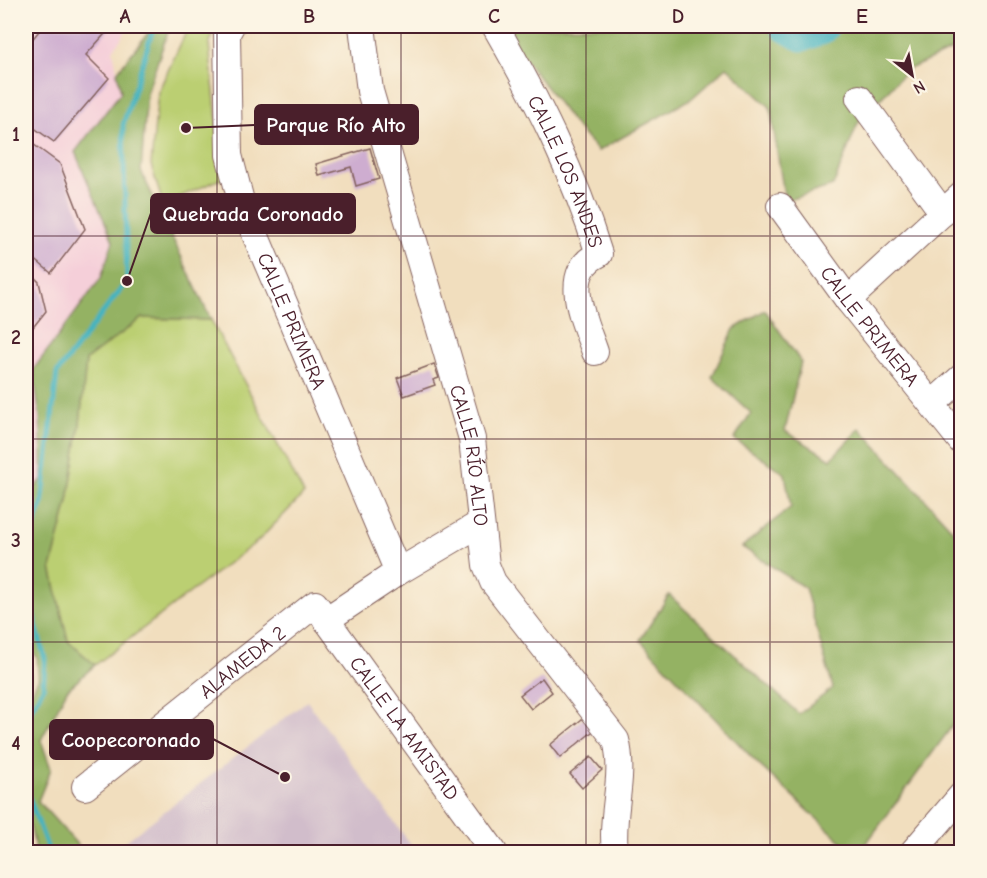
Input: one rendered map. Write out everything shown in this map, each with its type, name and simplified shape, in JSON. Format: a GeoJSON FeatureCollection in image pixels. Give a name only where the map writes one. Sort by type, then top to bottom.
{"type":"FeatureCollection","features":[{"type":"Feature","properties":{"kind":"street","name":"CALLE PRIMERA"},"geometry":{"type":"LineString","coordinates":[[231,26],[227,33],[229,155],[241,201],[398,572]]}},
{"type":"Feature","properties":{"kind":"street","name":"CALLE RÍO ALTO"},"geometry":{"type":"LineString","coordinates":[[362,26],[370,92],[472,439],[483,551],[493,582],[616,740],[620,772],[614,808],[615,852]]}},
{"type":"Feature","properties":{"kind":"street","name":"CALLE LOS ANDES"},"geometry":{"type":"LineString","coordinates":[[495,26],[535,95],[606,253],[590,259],[581,269],[577,285],[578,301],[595,352]]}},
{"type":"Feature","properties":{"kind":"street"},"geometry":{"type":"LineString","coordinates":[[859,98],[943,213]]}},
{"type":"Feature","properties":{"kind":"street"},"geometry":{"type":"LineString","coordinates":[[848,300],[962,195]]}},
{"type":"Feature","properties":{"kind":"street","name":"CALLE PRIMERA"},"geometry":{"type":"LineString","coordinates":[[780,206],[848,300],[962,442]]}},
{"type":"Feature","properties":{"kind":"street"},"geometry":{"type":"LineString","coordinates":[[932,404],[962,376]]}},
{"type":"Feature","properties":{"kind":"street","name":"ALAMEDA 2"},"geometry":{"type":"LineString","coordinates":[[85,787],[321,612],[398,572],[481,523]]}},
{"type":"Feature","properties":{"kind":"street","name":"CALLE LA AMISTAD"},"geometry":{"type":"LineString","coordinates":[[321,612],[494,852]]}},
{"type":"Feature","properties":{"kind":"street"},"geometry":{"type":"LineString","coordinates":[[913,852],[962,795]]}},
{"type":"Feature","properties":{"kind":"shaded area"},"geometry":{"type":"Polygon","coordinates":[[[26,26],[130,26],[113,50],[121,92],[75,152],[113,241],[101,278],[33,370],[40,418],[43,478],[26,499],[26,26]]]}},
{"type":"Feature","properties":{"kind":"shaded area"},"geometry":{"type":"Polygon","coordinates":[[[307,701],[416,852],[112,852],[307,701]]]}},
{"type":"Feature","properties":{"kind":"green space"},"geometry":{"type":"Polygon","coordinates":[[[149,26],[170,26],[147,92],[141,171],[211,320],[142,318],[86,360],[80,424],[68,501],[51,568],[68,641],[95,665],[67,690],[41,740],[51,769],[38,801],[84,852],[36,852],[26,817],[26,703],[38,679],[37,657],[26,646],[26,499],[43,478],[40,418],[33,370],[101,278],[113,241],[75,152],[121,92],[117,72],[148,33],[149,26]]]}},
{"type":"Feature","properties":{"kind":"green space"},"geometry":{"type":"Polygon","coordinates":[[[189,26],[217,26],[209,44],[223,178],[163,204],[151,165],[158,92],[189,26]]]}},
{"type":"Feature","properties":{"kind":"green space"},"geometry":{"type":"Polygon","coordinates":[[[500,26],[939,26],[961,46],[907,70],[858,123],[833,186],[785,201],[770,107],[727,67],[691,99],[598,151],[574,124],[500,26]]]}},
{"type":"Feature","properties":{"kind":"green space"},"geometry":{"type":"Polygon","coordinates":[[[765,310],[801,362],[785,431],[831,459],[860,428],[961,539],[961,714],[860,852],[853,852],[759,765],[640,640],[669,595],[799,714],[833,688],[805,588],[742,547],[791,507],[785,474],[734,439],[751,413],[712,377],[734,329],[765,310]]]}},
{"type":"Feature","properties":{"kind":"green space"},"geometry":{"type":"Polygon","coordinates":[[[142,318],[211,320],[304,494],[259,540],[95,665],[68,641],[51,568],[68,501],[80,424],[86,359],[142,318]]]}},
{"type":"Feature","properties":{"kind":"green space"},"geometry":{"type":"Polygon","coordinates":[[[26,654],[31,660],[31,679],[26,690],[26,654]]]}},
{"type":"Feature","properties":{"kind":"building"},"geometry":{"type":"Polygon","coordinates":[[[43,26],[112,26],[86,55],[109,78],[54,142],[26,122],[26,47],[43,26]]]}},
{"type":"Feature","properties":{"kind":"building"},"geometry":{"type":"Polygon","coordinates":[[[26,139],[60,164],[85,229],[51,273],[26,252],[26,139]]]}},
{"type":"Feature","properties":{"kind":"building"},"geometry":{"type":"Polygon","coordinates":[[[370,148],[379,179],[356,186],[351,167],[319,176],[316,164],[370,148]]]}},
{"type":"Feature","properties":{"kind":"building"},"geometry":{"type":"Polygon","coordinates":[[[26,269],[39,282],[46,311],[26,336],[26,269]]]}},
{"type":"Feature","properties":{"kind":"building"},"geometry":{"type":"Polygon","coordinates":[[[434,364],[439,378],[433,380],[435,385],[404,396],[397,378],[434,364]]]}},
{"type":"Feature","properties":{"kind":"building"},"geometry":{"type":"Polygon","coordinates":[[[542,678],[552,692],[531,709],[520,695],[542,678]]]}},
{"type":"Feature","properties":{"kind":"building"},"geometry":{"type":"Polygon","coordinates":[[[587,715],[597,728],[560,758],[550,745],[587,715]]]}},
{"type":"Feature","properties":{"kind":"building"},"geometry":{"type":"Polygon","coordinates":[[[591,757],[602,770],[582,788],[570,774],[591,757]]]}},
{"type":"Feature","properties":{"kind":"waterway"},"geometry":{"type":"LineString","coordinates":[[26,545],[42,505],[57,373],[127,281],[123,125],[154,26]]}},
{"type":"Feature","properties":{"kind":"waterway"},"geometry":{"type":"LineString","coordinates":[[786,26],[802,35],[823,26]]}},
{"type":"Feature","properties":{"kind":"waterway"},"geometry":{"type":"LineString","coordinates":[[26,589],[45,659],[43,688],[26,718]]}},
{"type":"Feature","properties":{"kind":"waterway"},"geometry":{"type":"LineString","coordinates":[[26,789],[49,852]]}},
{"type":"Feature","properties":{"kind":"place","name":"Parque Río Alto"},"geometry":{"type":"Point","coordinates":[186,128]}},
{"type":"Feature","properties":{"kind":"place","name":"Quebrada Coronado"},"geometry":{"type":"Point","coordinates":[127,281]}},
{"type":"Feature","properties":{"kind":"place","name":"Coopecoronado"},"geometry":{"type":"Point","coordinates":[285,777]}}]}
